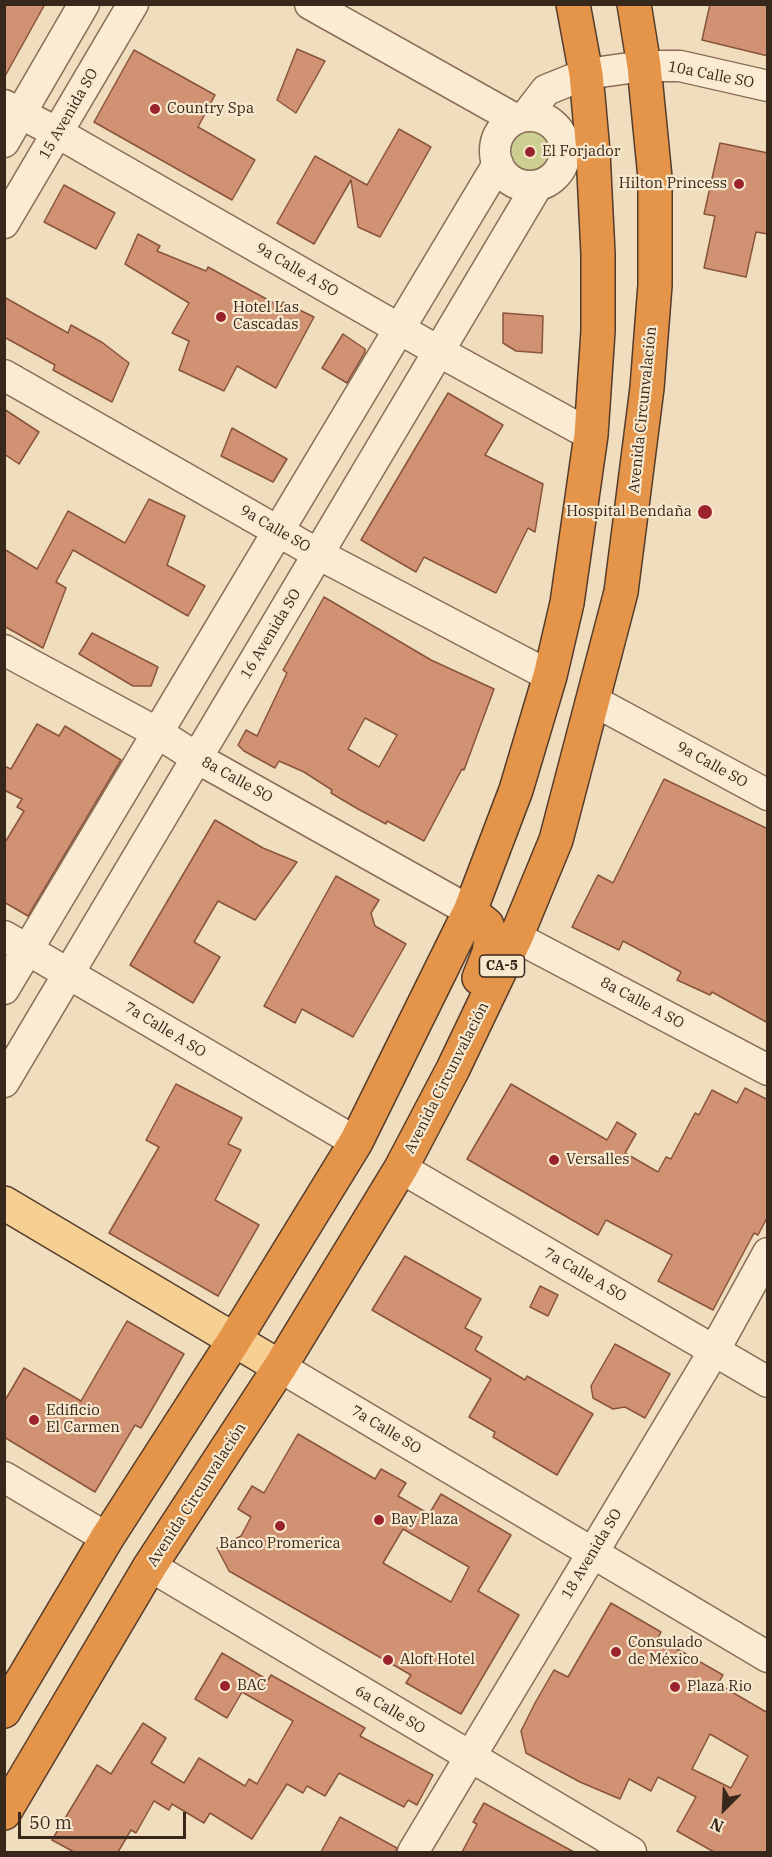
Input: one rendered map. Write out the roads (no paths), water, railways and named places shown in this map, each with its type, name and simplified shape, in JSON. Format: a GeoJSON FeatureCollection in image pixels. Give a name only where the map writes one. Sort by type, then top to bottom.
{"type":"FeatureCollection","features":[{"type":"Feature","properties":{"kind":"highway"},"geometry":{"type":"LineString","coordinates":[[4,1711],[107,1538],[235,1339],[357,1142],[470,911],[516,790],[550,676],[567,603],[591,435],[598,331],[598,254],[580,152],[586,74],[573,4]]}},
{"type":"Feature","properties":{"kind":"highway","name":"Avenida Circunvalación"},"geometry":{"type":"LineString","coordinates":[[4,1813],[150,1566],[280,1366],[401,1168],[453,1069],[516,937],[556,840],[594,701],[622,581],[647,388],[655,285],[655,178],[644,66],[634,4]]}},
{"type":"Feature","properties":{"kind":"highway"},"geometry":{"type":"LineString","coordinates":[[567,603],[576,632],[568,672],[572,684],[579,693],[594,701]]}},
{"type":"Feature","properties":{"kind":"highway"},"geometry":{"type":"LineString","coordinates":[[453,1069],[450,1040],[487,959],[491,938],[487,925],[470,911]]}},
{"type":"Feature","properties":{"kind":"main road","name":"7a Calle SO"},"geometry":{"type":"LineString","coordinates":[[4,1203],[280,1366]]}},
{"type":"Feature","properties":{"kind":"street"},"geometry":{"type":"LineString","coordinates":[[4,142],[13,109],[84,4]]}},
{"type":"Feature","properties":{"kind":"street","name":"15 Avenida SO"},"geometry":{"type":"LineString","coordinates":[[4,223],[133,4]]}},
{"type":"Feature","properties":{"kind":"street"},"geometry":{"type":"LineString","coordinates":[[310,4],[521,118]]}},
{"type":"Feature","properties":{"kind":"street","name":"10a Calle SO"},"geometry":{"type":"LineString","coordinates":[[521,118],[546,90],[586,74],[644,66],[680,66],[768,86]]}},
{"type":"Feature","properties":{"kind":"street","name":"9a Calle A SO"},"geometry":{"type":"LineString","coordinates":[[13,109],[438,351],[591,435]]}},
{"type":"Feature","properties":{"kind":"street"},"geometry":{"type":"LineString","coordinates":[[538,117],[550,122],[564,140],[580,152],[563,164],[548,182],[537,186],[525,186],[513,182],[504,174],[495,154],[500,134],[506,125],[521,118],[538,117]]}},
{"type":"Feature","properties":{"kind":"street"},"geometry":{"type":"LineString","coordinates":[[4,989],[16,943],[158,733],[498,164]]}},
{"type":"Feature","properties":{"kind":"street","name":"16 Avenida SO"},"geometry":{"type":"LineString","coordinates":[[4,1082],[537,186]]}},
{"type":"Feature","properties":{"kind":"street","name":"9a Calle SO"},"geometry":{"type":"LineString","coordinates":[[4,375],[318,554],[550,676]]}},
{"type":"Feature","properties":{"kind":"street","name":"8a Calle SO"},"geometry":{"type":"LineString","coordinates":[[4,650],[158,733],[197,758],[470,911]]}},
{"type":"Feature","properties":{"kind":"street","name":"9a Calle SO"},"geometry":{"type":"LineString","coordinates":[[594,701],[768,795]]}},
{"type":"Feature","properties":{"kind":"street","name":"8a Calle A SO"},"geometry":{"type":"LineString","coordinates":[[516,937],[768,1070]]}},
{"type":"Feature","properties":{"kind":"street","name":"7a Calle A SO"},"geometry":{"type":"LineString","coordinates":[[16,943],[357,1142]]}},
{"type":"Feature","properties":{"kind":"street","name":"7a Calle A SO"},"geometry":{"type":"LineString","coordinates":[[401,1168],[768,1382]]}},
{"type":"Feature","properties":{"kind":"street","name":"18 Avenida SO"},"geometry":{"type":"LineString","coordinates":[[413,1852],[714,1351],[768,1253]]}},
{"type":"Feature","properties":{"kind":"street","name":"7a Calle SO"},"geometry":{"type":"LineString","coordinates":[[280,1366],[768,1657]]}},
{"type":"Feature","properties":{"kind":"street"},"geometry":{"type":"LineString","coordinates":[[4,1477],[107,1538]]}},
{"type":"Feature","properties":{"kind":"street","name":"6a Calle SO"},"geometry":{"type":"LineString","coordinates":[[150,1566],[631,1852]]}},
{"type":"Feature","properties":{"kind":"place","name":"Country Spa"},"geometry":{"type":"Point","coordinates":[155,109]}},
{"type":"Feature","properties":{"kind":"place","name":"El Forjador"},"geometry":{"type":"Point","coordinates":[530,152]}},
{"type":"Feature","properties":{"kind":"place","name":"Hilton Princess"},"geometry":{"type":"Point","coordinates":[739,184]}},
{"type":"Feature","properties":{"kind":"place","name":"Hotel Las Cascadas"},"geometry":{"type":"Point","coordinates":[221,317]}},
{"type":"Feature","properties":{"kind":"place","name":"Hospital Bendaña"},"geometry":{"type":"Point","coordinates":[705,512]}},
{"type":"Feature","properties":{"kind":"place","name":"Versalles"},"geometry":{"type":"Point","coordinates":[554,1160]}},
{"type":"Feature","properties":{"kind":"place","name":"Edificio El Carmen"},"geometry":{"type":"Point","coordinates":[34,1420]}},
{"type":"Feature","properties":{"kind":"place","name":"Bay Plaza"},"geometry":{"type":"Point","coordinates":[379,1520]}},
{"type":"Feature","properties":{"kind":"place","name":"Banco Promerica"},"geometry":{"type":"Point","coordinates":[280,1526]}},
{"type":"Feature","properties":{"kind":"place","name":"Consulado de México"},"geometry":{"type":"Point","coordinates":[616,1652]}},
{"type":"Feature","properties":{"kind":"place","name":"Aloft Hotel"},"geometry":{"type":"Point","coordinates":[388,1660]}},
{"type":"Feature","properties":{"kind":"place","name":"BAC"},"geometry":{"type":"Point","coordinates":[225,1686]}},
{"type":"Feature","properties":{"kind":"place","name":"Plaza Rio"},"geometry":{"type":"Point","coordinates":[675,1687]}}]}
